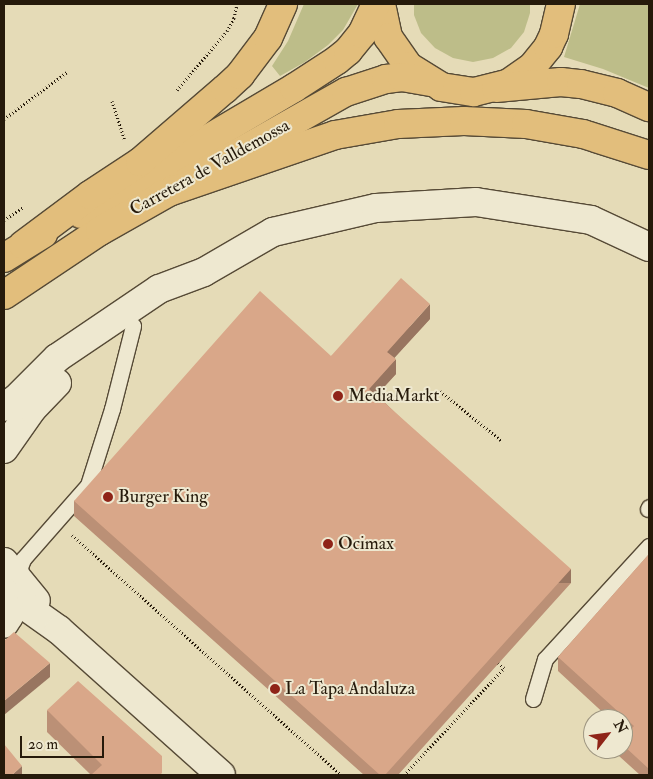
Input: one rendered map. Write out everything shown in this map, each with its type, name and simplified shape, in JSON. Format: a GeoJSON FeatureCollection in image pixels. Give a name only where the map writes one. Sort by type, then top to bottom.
{"type":"FeatureCollection","features":[{"type":"Feature","properties":{"kind":"main road"},"geometry":{"type":"LineString","coordinates":[[14,252],[90,195],[140,162],[225,89],[240,75],[268,38],[284,4]]}},
{"type":"Feature","properties":{"kind":"main road","name":"Carretera de Valldemossa"},"geometry":{"type":"LineString","coordinates":[[14,252],[96,206],[294,88],[337,60],[348,51],[362,34],[376,4]]}},
{"type":"Feature","properties":{"kind":"main road"},"geometry":{"type":"LineString","coordinates":[[381,4],[384,26],[393,47],[408,66],[430,82],[441,87],[474,92],[561,82],[581,84],[617,93],[649,107]]}},
{"type":"Feature","properties":{"kind":"main road"},"geometry":{"type":"LineString","coordinates":[[496,88],[521,76],[540,58],[554,34],[561,4]]}},
{"type":"Feature","properties":{"kind":"main road","name":"Carretera de Valldemossa"},"geometry":{"type":"LineString","coordinates":[[4,295],[100,231],[163,194],[359,86],[402,78],[430,82]]}},
{"type":"Feature","properties":{"kind":"main road"},"geometry":{"type":"LineString","coordinates":[[163,194],[335,135],[398,124],[464,121],[526,124],[583,134],[649,155]]}},
{"type":"Feature","properties":{"kind":"street"},"geometry":{"type":"LineString","coordinates":[[4,407],[16,399],[57,358],[145,298],[159,289],[204,272],[273,232],[376,208],[476,202],[591,220],[649,247]]}},
{"type":"Feature","properties":{"kind":"street"},"geometry":{"type":"LineString","coordinates":[[4,449],[32,409],[56,384],[172,300],[204,272]]}},
{"type":"Feature","properties":{"kind":"street"},"geometry":{"type":"LineString","coordinates":[[4,562],[11,589],[9,616],[4,624]]}},
{"type":"Feature","properties":{"kind":"street"},"geometry":{"type":"LineString","coordinates":[[11,589],[221,775]]}},
{"type":"Feature","properties":{"kind":"lane"},"geometry":{"type":"LineString","coordinates":[[11,589],[23,560],[88,484],[112,409],[134,326]]}},
{"type":"Feature","properties":{"kind":"lane"},"geometry":{"type":"LineString","coordinates":[[533,699],[545,659],[649,546]]}},
{"type":"Feature","properties":{"kind":"path"},"geometry":{"type":"LineString","coordinates":[[173,96],[228,31],[234,18],[237,4]]}},
{"type":"Feature","properties":{"kind":"path"},"geometry":{"type":"LineString","coordinates":[[4,119],[67,72]]}},
{"type":"Feature","properties":{"kind":"path"},"geometry":{"type":"LineString","coordinates":[[112,101],[123,136],[129,135]]}},
{"type":"Feature","properties":{"kind":"path"},"geometry":{"type":"LineString","coordinates":[[440,391],[502,441]]}},
{"type":"Feature","properties":{"kind":"path"},"geometry":{"type":"LineString","coordinates":[[56,522],[341,775]]}},
{"type":"Feature","properties":{"kind":"path"},"geometry":{"type":"LineString","coordinates":[[404,775],[504,668],[489,655]]}},
{"type":"Feature","properties":{"kind":"green space"},"geometry":{"type":"Polygon","coordinates":[[[304,4],[358,4],[343,30],[328,45],[305,62],[280,76],[272,66],[288,41],[304,4]]]}},
{"type":"Feature","properties":{"kind":"green space"},"geometry":{"type":"Polygon","coordinates":[[[414,4],[530,4],[530,13],[524,32],[511,48],[493,58],[473,62],[453,58],[435,48],[421,33],[414,15],[414,4]]]}},
{"type":"Feature","properties":{"kind":"green space"},"geometry":{"type":"Polygon","coordinates":[[[580,4],[649,4],[649,88],[603,69],[564,57],[580,4]]]}},
{"type":"Feature","properties":{"kind":"building"},"geometry":{"type":"Polygon","coordinates":[[[401,278],[430,304],[387,352],[396,359],[369,389],[571,569],[385,775],[380,775],[74,501],[260,291],[331,356],[401,278]]]}},
{"type":"Feature","properties":{"kind":"building"},"geometry":{"type":"Polygon","coordinates":[[[649,554],[649,769],[633,754],[633,709],[615,709],[558,657],[649,554]]]}},
{"type":"Feature","properties":{"kind":"building"},"geometry":{"type":"Polygon","coordinates":[[[14,632],[50,663],[4,701],[4,641],[14,632]]]}},
{"type":"Feature","properties":{"kind":"building"},"geometry":{"type":"Polygon","coordinates":[[[78,681],[162,756],[162,773],[160,775],[91,775],[102,765],[47,710],[78,681]]]}},
{"type":"Feature","properties":{"kind":"building"},"geometry":{"type":"Polygon","coordinates":[[[4,744],[22,766],[12,775],[4,775],[4,744]]]}},
{"type":"Feature","properties":{"kind":"place","name":"MediaMarkt"},"geometry":{"type":"Point","coordinates":[338,396]}},
{"type":"Feature","properties":{"kind":"place","name":"Burger King"},"geometry":{"type":"Point","coordinates":[108,497]}},
{"type":"Feature","properties":{"kind":"place","name":"Ocimax"},"geometry":{"type":"Point","coordinates":[328,544]}},
{"type":"Feature","properties":{"kind":"place","name":"La Tapa Andaluza"},"geometry":{"type":"Point","coordinates":[275,689]}}]}
